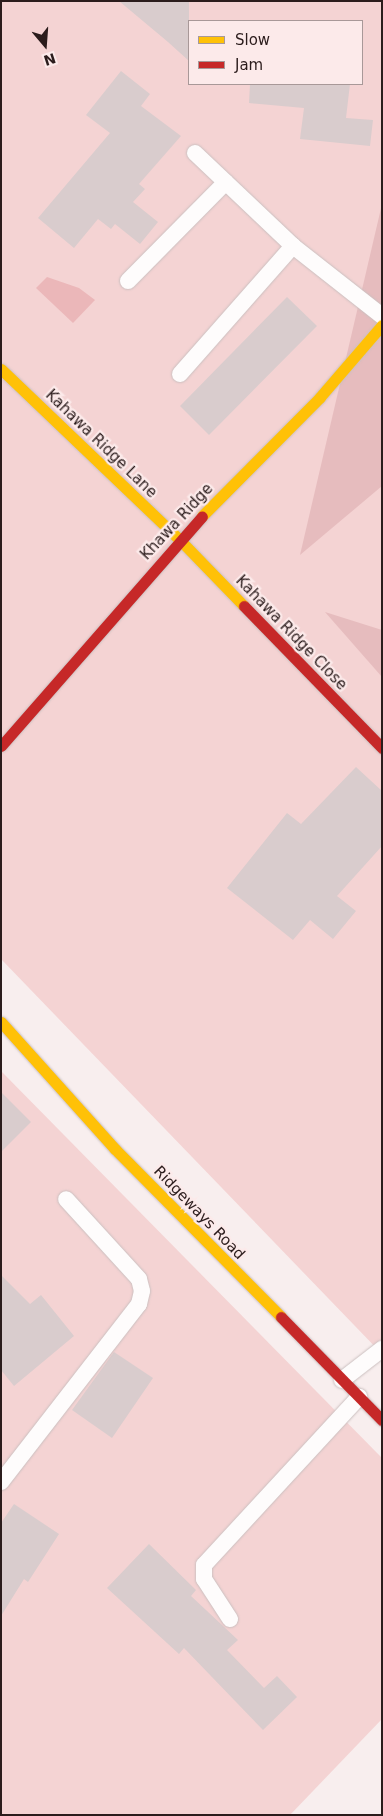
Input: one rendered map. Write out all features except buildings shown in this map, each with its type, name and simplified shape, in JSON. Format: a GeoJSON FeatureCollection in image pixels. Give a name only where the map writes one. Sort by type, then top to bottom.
{"type":"FeatureCollection","features":[{"type":"Feature","properties":{"kind":"street","name":"Khawa Ridge"},"geometry":{"type":"LineString","coordinates":[[1,746],[179,539],[320,397],[382,326]]}},
{"type":"Feature","properties":{"kind":"street","name":"Kahawa Ridge Lane"},"geometry":{"type":"LineString","coordinates":[[1,369],[179,539]]}},
{"type":"Feature","properties":{"kind":"street","name":"Kahawa Ridge Close"},"geometry":{"type":"LineString","coordinates":[[179,539],[382,748]]}},
{"type":"Feature","properties":{"kind":"street","name":"Ridgeways Road"},"geometry":{"type":"LineString","coordinates":[[1,1022],[115,1149],[382,1420]]}},
{"type":"Feature","properties":{"kind":"lane"},"geometry":{"type":"LineString","coordinates":[[195,153],[293,246],[382,316]]}},
{"type":"Feature","properties":{"kind":"lane"},"geometry":{"type":"LineString","coordinates":[[128,281],[226,182]]}},
{"type":"Feature","properties":{"kind":"lane"},"geometry":{"type":"LineString","coordinates":[[180,374],[293,246]]}},
{"type":"Feature","properties":{"kind":"lane"},"geometry":{"type":"LineString","coordinates":[[1,1482],[140,1297],[139,1279],[66,1199]]}},
{"type":"Feature","properties":{"kind":"lane"},"geometry":{"type":"LineString","coordinates":[[342,1380],[382,1349]]}},
{"type":"Feature","properties":{"kind":"lane"},"geometry":{"type":"LineString","coordinates":[[230,1619],[204,1580],[204,1565],[359,1397]]}},
{"type":"Feature","properties":{"kind":"shaded area"},"geometry":{"type":"Polygon","coordinates":[[[1,1],[382,1],[382,1354],[1,959],[1,1]]]}},
{"type":"Feature","properties":{"kind":"shaded area"},"geometry":{"type":"Polygon","coordinates":[[[382,204],[382,486],[300,555],[382,204]]]}},
{"type":"Feature","properties":{"kind":"shaded area"},"geometry":{"type":"Polygon","coordinates":[[[47,277],[79,288],[95,300],[73,323],[36,288],[47,277]]]}},
{"type":"Feature","properties":{"kind":"shaded area"},"geometry":{"type":"Polygon","coordinates":[[[325,612],[382,630],[382,677],[325,612]]]}},
{"type":"Feature","properties":{"kind":"shaded area"},"geometry":{"type":"Polygon","coordinates":[[[1,1071],[382,1458],[382,1719],[290,1815],[1,1815],[1,1071]]]}},
{"type":"Feature","properties":{"kind":"traffic: slow"},"geometry":{"type":"LineString","coordinates":[[202,516],[320,397],[382,325]]}},
{"type":"Feature","properties":{"kind":"traffic: slow"},"geometry":{"type":"LineString","coordinates":[[1,369],[179,539],[244,606]]}},
{"type":"Feature","properties":{"kind":"traffic: slow"},"geometry":{"type":"LineString","coordinates":[[1,1022],[115,1149],[281,1317]]}},
{"type":"Feature","properties":{"kind":"traffic: jam"},"geometry":{"type":"LineString","coordinates":[[1,746],[202,516]]}},
{"type":"Feature","properties":{"kind":"traffic: jam"},"geometry":{"type":"LineString","coordinates":[[244,606],[382,748]]}},
{"type":"Feature","properties":{"kind":"traffic: jam"},"geometry":{"type":"LineString","coordinates":[[281,1317],[382,1420]]}}]}
